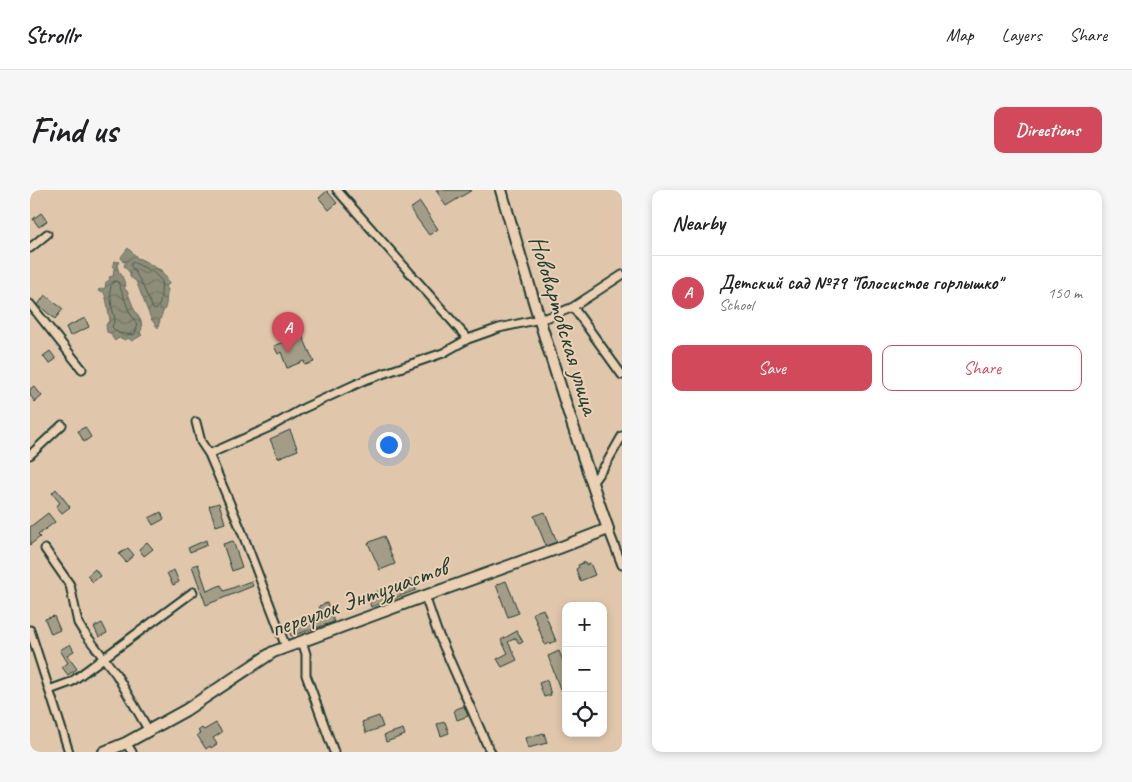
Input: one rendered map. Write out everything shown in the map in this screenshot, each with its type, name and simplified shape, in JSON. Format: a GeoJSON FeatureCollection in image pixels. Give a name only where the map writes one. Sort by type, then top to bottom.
{"type":"FeatureCollection","features":[{"type":"Feature","properties":{"kind":"main road","name":"Нововартовская улица"},"geometry":{"type":"LineString","coordinates":[[501,190],[538,319],[608,529]]}},
{"type":"Feature","properties":{"kind":"main road","name":"переулок Энтузиастов"},"geometry":{"type":"LineString","coordinates":[[104,752],[129,747],[149,731],[206,698],[262,658],[286,647],[608,529]]}},
{"type":"Feature","properties":{"kind":"street"},"geometry":{"type":"LineString","coordinates":[[337,190],[468,339]]}},
{"type":"Feature","properties":{"kind":"street"},"geometry":{"type":"LineString","coordinates":[[30,248],[47,234]]}},
{"type":"Feature","properties":{"kind":"street"},"geometry":{"type":"LineString","coordinates":[[209,454],[270,427],[304,408],[365,380],[443,353],[468,339],[499,328],[538,319],[574,307],[622,275]]}},
{"type":"Feature","properties":{"kind":"street"},"geometry":{"type":"LineString","coordinates":[[30,304],[82,370]]}},
{"type":"Feature","properties":{"kind":"street"},"geometry":{"type":"LineString","coordinates":[[574,307],[622,375]]}},
{"type":"Feature","properties":{"kind":"street"},"geometry":{"type":"LineString","coordinates":[[196,422],[201,442],[209,454],[241,531],[286,647]]}},
{"type":"Feature","properties":{"kind":"street"},"geometry":{"type":"LineString","coordinates":[[30,455],[62,426]]}},
{"type":"Feature","properties":{"kind":"street"},"geometry":{"type":"LineString","coordinates":[[592,483],[606,464],[622,436]]}},
{"type":"Feature","properties":{"kind":"street"},"geometry":{"type":"LineString","coordinates":[[608,529],[622,565]]}},
{"type":"Feature","properties":{"kind":"street"},"geometry":{"type":"LineString","coordinates":[[45,549],[70,585],[78,622],[83,631],[116,674],[149,731]]}},
{"type":"Feature","properties":{"kind":"street"},"geometry":{"type":"LineString","coordinates":[[50,690],[71,682],[192,592]]}},
{"type":"Feature","properties":{"kind":"street"},"geometry":{"type":"LineString","coordinates":[[425,596],[438,631],[487,745],[492,752]]}},
{"type":"Feature","properties":{"kind":"street"},"geometry":{"type":"LineString","coordinates":[[30,630],[70,752]]}},
{"type":"Feature","properties":{"kind":"street"},"geometry":{"type":"LineString","coordinates":[[302,641],[306,654],[306,675],[334,752]]}},
{"type":"Feature","properties":{"kind":"water"},"geometry":{"type":"Polygon","coordinates":[[[128,248],[137,258],[161,270],[169,281],[169,284],[166,286],[168,290],[166,306],[158,328],[151,319],[136,281],[130,277],[130,273],[124,266],[126,261],[123,262],[121,257],[128,248]]]}},
{"type":"Feature","properties":{"kind":"water"},"geometry":{"type":"Polygon","coordinates":[[[115,261],[119,262],[117,265],[126,286],[124,288],[141,321],[142,328],[140,333],[142,335],[132,341],[128,338],[126,340],[120,338],[115,341],[112,334],[107,332],[106,325],[110,319],[107,301],[103,291],[99,292],[98,290],[105,288],[106,282],[110,280],[109,277],[113,276],[113,263],[115,261]]]}},
{"type":"Feature","properties":{"kind":"building"},"geometry":{"type":"Polygon","coordinates":[[[436,190],[472,190],[446,206],[436,190]]]}},
{"type":"Feature","properties":{"kind":"building"},"geometry":{"type":"Polygon","coordinates":[[[327,191],[337,203],[329,210],[319,198],[327,191]]]}},
{"type":"Feature","properties":{"kind":"building"},"geometry":{"type":"Polygon","coordinates":[[[420,202],[438,229],[429,235],[410,209],[420,202]]]}},
{"type":"Feature","properties":{"kind":"building"},"geometry":{"type":"Polygon","coordinates":[[[41,213],[47,221],[39,227],[33,219],[41,213]]]}},
{"type":"Feature","properties":{"kind":"building"},"geometry":{"type":"Polygon","coordinates":[[[45,295],[63,309],[55,319],[38,305],[45,295]]]}},
{"type":"Feature","properties":{"kind":"building"},"geometry":{"type":"Polygon","coordinates":[[[85,318],[89,327],[70,336],[66,327],[85,318]]]}},
{"type":"Feature","properties":{"kind":"building"},"geometry":{"type":"Polygon","coordinates":[[[302,335],[314,362],[305,365],[304,361],[287,368],[281,352],[278,354],[274,346],[302,335]]]}},
{"type":"Feature","properties":{"kind":"building"},"geometry":{"type":"Polygon","coordinates":[[[50,351],[56,359],[49,364],[43,356],[50,351]]]}},
{"type":"Feature","properties":{"kind":"building"},"geometry":{"type":"Polygon","coordinates":[[[34,386],[42,396],[35,402],[30,395],[30,389],[34,386]]]}},
{"type":"Feature","properties":{"kind":"building"},"geometry":{"type":"Polygon","coordinates":[[[85,427],[91,437],[84,442],[78,431],[85,427]]]}},
{"type":"Feature","properties":{"kind":"building"},"geometry":{"type":"Polygon","coordinates":[[[290,430],[298,450],[278,458],[270,439],[290,430]]]}},
{"type":"Feature","properties":{"kind":"building"},"geometry":{"type":"Polygon","coordinates":[[[56,489],[70,507],[62,513],[56,506],[60,503],[52,493],[56,489]]]}},
{"type":"Feature","properties":{"kind":"building"},"geometry":{"type":"Polygon","coordinates":[[[219,503],[225,523],[216,526],[209,506],[219,503]]]}},
{"type":"Feature","properties":{"kind":"building"},"geometry":{"type":"Polygon","coordinates":[[[161,512],[164,519],[153,525],[149,518],[161,512]]]}},
{"type":"Feature","properties":{"kind":"building"},"geometry":{"type":"Polygon","coordinates":[[[545,512],[557,542],[546,546],[534,516],[545,512]]]}},
{"type":"Feature","properties":{"kind":"building"},"geometry":{"type":"Polygon","coordinates":[[[48,513],[55,522],[38,535],[40,537],[30,545],[30,527],[48,513]]]}},
{"type":"Feature","properties":{"kind":"building"},"geometry":{"type":"Polygon","coordinates":[[[384,536],[395,564],[380,570],[368,543],[384,536]]]}},
{"type":"Feature","properties":{"kind":"building"},"geometry":{"type":"Polygon","coordinates":[[[206,540],[207,545],[190,552],[188,548],[206,540]]]}},
{"type":"Feature","properties":{"kind":"building"},"geometry":{"type":"Polygon","coordinates":[[[233,541],[242,567],[232,571],[223,544],[233,541]]]}},
{"type":"Feature","properties":{"kind":"building"},"geometry":{"type":"Polygon","coordinates":[[[147,542],[153,549],[144,556],[139,549],[147,542]]]}},
{"type":"Feature","properties":{"kind":"building"},"geometry":{"type":"Polygon","coordinates":[[[128,548],[134,555],[126,562],[119,554],[128,548]]]}},
{"type":"Feature","properties":{"kind":"building"},"geometry":{"type":"Polygon","coordinates":[[[585,562],[586,565],[590,563],[595,575],[580,581],[576,569],[579,567],[578,565],[585,562]]]}},
{"type":"Feature","properties":{"kind":"building"},"geometry":{"type":"Polygon","coordinates":[[[198,564],[207,591],[221,585],[224,591],[251,581],[253,586],[206,605],[192,566],[198,564]]]}},
{"type":"Feature","properties":{"kind":"building"},"geometry":{"type":"Polygon","coordinates":[[[95,569],[100,576],[93,582],[87,576],[95,569]]]}},
{"type":"Feature","properties":{"kind":"building"},"geometry":{"type":"Polygon","coordinates":[[[174,570],[179,582],[173,585],[167,573],[174,570]]]}},
{"type":"Feature","properties":{"kind":"building"},"geometry":{"type":"Polygon","coordinates":[[[412,579],[416,590],[371,607],[367,595],[412,579]]]}},
{"type":"Feature","properties":{"kind":"building"},"geometry":{"type":"Polygon","coordinates":[[[506,581],[519,613],[508,617],[496,585],[506,581]]]}},
{"type":"Feature","properties":{"kind":"building"},"geometry":{"type":"Polygon","coordinates":[[[327,603],[334,622],[291,636],[287,626],[322,614],[319,606],[327,603]]]}},
{"type":"Feature","properties":{"kind":"building"},"geometry":{"type":"Polygon","coordinates":[[[543,609],[556,641],[545,645],[533,613],[543,609]]]}},
{"type":"Feature","properties":{"kind":"building"},"geometry":{"type":"Polygon","coordinates":[[[54,616],[60,630],[51,634],[45,619],[54,616]]]}},
{"type":"Feature","properties":{"kind":"building"},"geometry":{"type":"Polygon","coordinates":[[[102,623],[107,633],[99,637],[94,627],[102,623]]]}},
{"type":"Feature","properties":{"kind":"building"},"geometry":{"type":"Polygon","coordinates":[[[517,631],[523,642],[519,644],[516,638],[508,642],[517,660],[502,667],[497,659],[508,653],[501,640],[517,631]]]}},
{"type":"Feature","properties":{"kind":"building"},"geometry":{"type":"Polygon","coordinates":[[[70,644],[74,651],[67,655],[77,669],[68,675],[62,667],[68,663],[60,650],[70,644]]]}},
{"type":"Feature","properties":{"kind":"building"},"geometry":{"type":"Polygon","coordinates":[[[559,651],[562,658],[562,688],[560,689],[548,656],[559,651]]]}},
{"type":"Feature","properties":{"kind":"building"},"geometry":{"type":"Polygon","coordinates":[[[547,680],[551,695],[544,697],[539,683],[547,680]]]}},
{"type":"Feature","properties":{"kind":"building"},"geometry":{"type":"Polygon","coordinates":[[[464,706],[468,716],[457,720],[454,710],[464,706]]]}},
{"type":"Feature","properties":{"kind":"building"},"geometry":{"type":"Polygon","coordinates":[[[379,716],[383,727],[366,733],[362,722],[379,716]]]}},
{"type":"Feature","properties":{"kind":"building"},"geometry":{"type":"Polygon","coordinates":[[[445,722],[449,733],[441,736],[437,724],[445,722]]]}},
{"type":"Feature","properties":{"kind":"building"},"geometry":{"type":"Polygon","coordinates":[[[216,723],[222,732],[213,738],[217,744],[206,749],[197,735],[200,733],[198,731],[202,728],[204,730],[216,723]]]}},
{"type":"Feature","properties":{"kind":"building"},"geometry":{"type":"Polygon","coordinates":[[[403,729],[405,735],[386,742],[384,735],[403,729]]]}},
{"type":"Feature","properties":{"kind":"building"},"geometry":{"type":"Polygon","coordinates":[[[544,733],[547,743],[528,748],[525,738],[544,733]]]}},
{"type":"Feature","properties":{"kind":"place","name":"Детский сад №79 \"Голосистое горлышко\""},"geometry":{"type":"Point","coordinates":[288,353]}}]}
